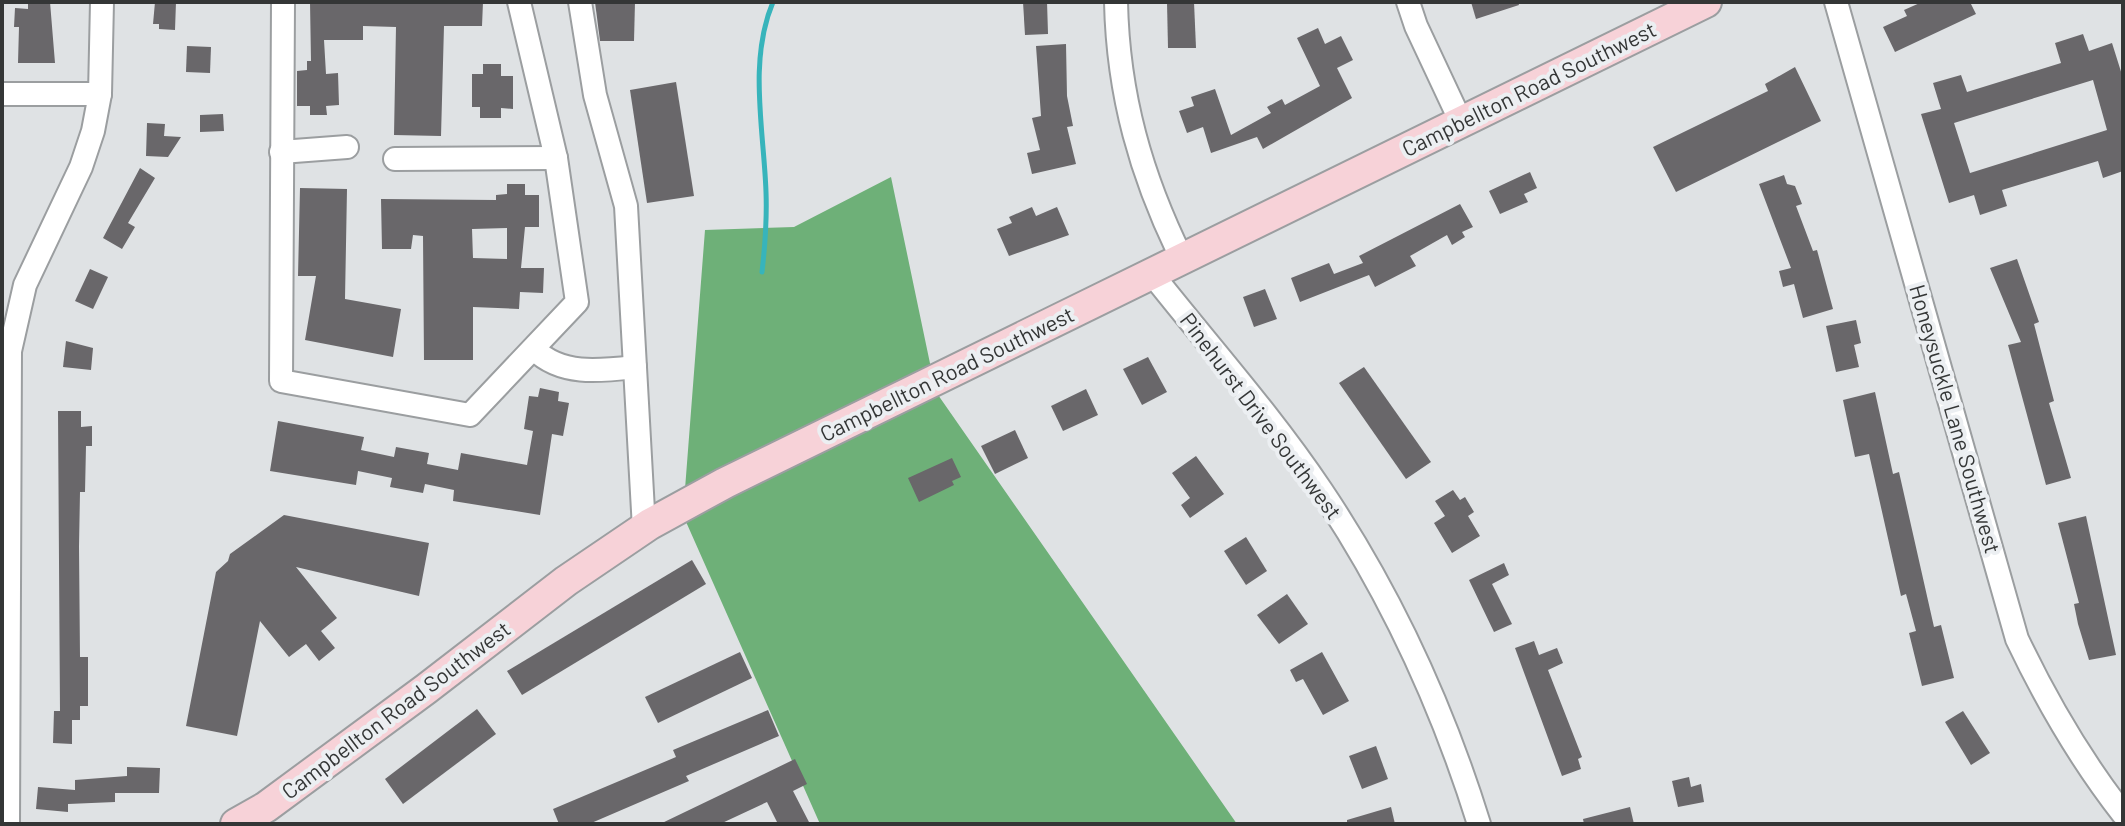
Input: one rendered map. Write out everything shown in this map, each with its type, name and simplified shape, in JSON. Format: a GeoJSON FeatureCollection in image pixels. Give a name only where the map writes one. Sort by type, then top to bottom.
{"type":"FeatureCollection","features":[{"type":"Feature","properties":{"kind":"main road","name":"Campbellton Road Southwest"},"geometry":{"type":"LineString","coordinates":[[236,824],[266,815],[566,581],[644,529],[725,483],[1706,2]]}},
{"type":"Feature","properties":{"kind":"street"},"geometry":{"type":"LineString","coordinates":[[8,824],[10,351],[25,285],[81,167],[100,94],[102,2]]}},
{"type":"Feature","properties":{"kind":"street"},"geometry":{"type":"LineString","coordinates":[[283,2],[281,381],[470,415],[577,302],[556,158],[519,2]]}},
{"type":"Feature","properties":{"kind":"street"},"geometry":{"type":"LineString","coordinates":[[580,2],[595,95],[626,206],[644,529]]}},
{"type":"Feature","properties":{"kind":"street"},"geometry":{"type":"LineString","coordinates":[[1116,2],[1117,49],[1124,103],[1138,157],[1157,209],[1182,259]]}},
{"type":"Feature","properties":{"kind":"street"},"geometry":{"type":"LineString","coordinates":[[1408,2],[1461,122]]}},
{"type":"Feature","properties":{"kind":"street","name":"Honeysuckle Lane Southwest"},"geometry":{"type":"LineString","coordinates":[[1836,2],[2017,639],[2047,704],[2089,771],[2123,814]]}},
{"type":"Feature","properties":{"kind":"street"},"geometry":{"type":"LineString","coordinates":[[2,94],[100,94]]}},
{"type":"Feature","properties":{"kind":"street"},"geometry":{"type":"LineString","coordinates":[[281,152],[347,147]]}},
{"type":"Feature","properties":{"kind":"street"},"geometry":{"type":"LineString","coordinates":[[395,159],[556,158]]}},
{"type":"Feature","properties":{"kind":"street","name":"Pinehurst Drive Southwest"},"geometry":{"type":"LineString","coordinates":[[1152,274],[1319,487],[1369,566],[1422,669],[1456,749],[1479,824]]}},
{"type":"Feature","properties":{"kind":"street"},"geometry":{"type":"LineString","coordinates":[[534,349],[565,368],[605,370],[635,367]]}},
{"type":"Feature","properties":{"kind":"green space"},"geometry":{"type":"Polygon","coordinates":[[[891,177],[936,392],[1237,824],[820,824],[683,515],[705,230],[794,227],[891,177]]]}},
{"type":"Feature","properties":{"kind":"building"},"geometry":{"type":"Polygon","coordinates":[[[28,2],[50,2],[55,63],[18,63],[19,27],[14,27],[15,8],[28,9],[28,2]]]}},
{"type":"Feature","properties":{"kind":"building"},"geometry":{"type":"Polygon","coordinates":[[[155,2],[176,2],[175,30],[159,29],[159,24],[153,24],[155,2]]]}},
{"type":"Feature","properties":{"kind":"building"},"geometry":{"type":"Polygon","coordinates":[[[310,2],[483,2],[482,26],[444,26],[441,136],[394,135],[396,27],[363,26],[363,40],[324,40],[326,74],[338,73],[339,105],[326,106],[327,115],[310,115],[310,106],[297,106],[297,71],[307,70],[307,61],[311,61],[310,2]]]}},
{"type":"Feature","properties":{"kind":"building"},"geometry":{"type":"Polygon","coordinates":[[[595,2],[635,2],[634,41],[600,41],[595,2]]]}},
{"type":"Feature","properties":{"kind":"building"},"geometry":{"type":"Polygon","coordinates":[[[1023,2],[1047,2],[1048,34],[1025,35],[1023,2]]]}},
{"type":"Feature","properties":{"kind":"building"},"geometry":{"type":"Polygon","coordinates":[[[1167,2],[1194,2],[1196,48],[1168,48],[1167,2]]]}},
{"type":"Feature","properties":{"kind":"building"},"geometry":{"type":"Polygon","coordinates":[[[1471,2],[1518,2],[1519,5],[1476,19],[1471,2]]]}},
{"type":"Feature","properties":{"kind":"building"},"geometry":{"type":"Polygon","coordinates":[[[1922,2],[1970,2],[1976,14],[1895,52],[1883,27],[1907,16],[1904,10],[1922,2]]]}},
{"type":"Feature","properties":{"kind":"building"},"geometry":{"type":"Polygon","coordinates":[[[1318,28],[1325,44],[1341,36],[1353,60],[1337,68],[1352,98],[1263,149],[1257,137],[1211,153],[1203,127],[1187,133],[1179,111],[1194,106],[1191,97],[1215,89],[1231,135],[1271,113],[1267,107],[1282,99],[1285,105],[1320,86],[1297,38],[1318,28]]]}},
{"type":"Feature","properties":{"kind":"building"},"geometry":{"type":"Polygon","coordinates":[[[2083,34],[2089,51],[2112,43],[2123,78],[2123,171],[2103,178],[2098,161],[2002,190],[2007,206],[1980,215],[1974,195],[1949,203],[1921,114],[1941,109],[1933,83],[1961,75],[1967,92],[2061,63],[2055,43],[2083,34]],[[2093,80],[1954,123],[1970,173],[2107,130],[2093,80]]]}},
{"type":"Feature","properties":{"kind":"building"},"geometry":{"type":"Polygon","coordinates":[[[1066,44],[1067,96],[1073,126],[1067,127],[1076,164],[1032,174],[1027,153],[1040,150],[1032,118],[1041,116],[1036,46],[1066,44]]]}},
{"type":"Feature","properties":{"kind":"building"},"geometry":{"type":"Polygon","coordinates":[[[187,46],[211,47],[210,73],[186,72],[187,46]]]}},
{"type":"Feature","properties":{"kind":"building"},"geometry":{"type":"Polygon","coordinates":[[[483,64],[501,64],[501,76],[513,76],[513,109],[501,108],[501,118],[480,118],[480,107],[472,107],[472,74],[483,74],[483,64]]]}},
{"type":"Feature","properties":{"kind":"building"},"geometry":{"type":"Polygon","coordinates":[[[1795,67],[1821,121],[1676,192],[1653,147],[1768,91],[1765,84],[1795,67]]]}},
{"type":"Feature","properties":{"kind":"building"},"geometry":{"type":"Polygon","coordinates":[[[676,82],[694,196],[647,203],[630,90],[676,82]]]}},
{"type":"Feature","properties":{"kind":"building"},"geometry":{"type":"Polygon","coordinates":[[[223,114],[224,131],[200,132],[200,115],[223,114]]]}},
{"type":"Feature","properties":{"kind":"building"},"geometry":{"type":"Polygon","coordinates":[[[147,123],[165,124],[164,136],[181,137],[168,157],[146,156],[147,123]]]}},
{"type":"Feature","properties":{"kind":"building"},"geometry":{"type":"Polygon","coordinates":[[[140,168],[155,178],[128,223],[135,227],[122,249],[103,238],[140,168]]]}},
{"type":"Feature","properties":{"kind":"building"},"geometry":{"type":"Polygon","coordinates":[[[1530,172],[1537,188],[1524,194],[1528,202],[1500,214],[1489,191],[1530,172]]]}},
{"type":"Feature","properties":{"kind":"building"},"geometry":{"type":"Polygon","coordinates":[[[1784,175],[1787,184],[1795,186],[1802,204],[1796,206],[1813,251],[1817,250],[1833,309],[1803,318],[1794,284],[1783,287],[1779,271],[1791,268],[1759,184],[1784,175]]]}},
{"type":"Feature","properties":{"kind":"building"},"geometry":{"type":"Polygon","coordinates":[[[507,184],[525,184],[525,195],[539,195],[539,227],[525,227],[521,268],[544,268],[543,293],[520,292],[519,309],[473,307],[473,360],[424,360],[423,236],[413,235],[411,249],[382,249],[381,199],[496,200],[496,195],[507,194],[507,184]],[[507,228],[472,229],[473,258],[507,259],[507,228]]]}},
{"type":"Feature","properties":{"kind":"building"},"geometry":{"type":"Polygon","coordinates":[[[300,188],[347,189],[345,299],[401,309],[393,357],[305,340],[316,276],[298,276],[300,188]]]}},
{"type":"Feature","properties":{"kind":"building"},"geometry":{"type":"Polygon","coordinates":[[[1460,204],[1473,227],[1462,232],[1465,237],[1452,245],[1447,235],[1410,256],[1416,266],[1375,287],[1369,275],[1300,302],[1291,278],[1329,263],[1334,274],[1363,263],[1359,256],[1460,204]]]}},
{"type":"Feature","properties":{"kind":"building"},"geometry":{"type":"Polygon","coordinates":[[[1032,207],[1036,216],[1057,207],[1069,235],[1009,256],[997,229],[1012,223],[1009,217],[1032,207]]]}},
{"type":"Feature","properties":{"kind":"building"},"geometry":{"type":"Polygon","coordinates":[[[2017,259],[2039,322],[2034,324],[2054,401],[2049,403],[2071,478],[2046,485],[2008,345],[2021,342],[1990,268],[2017,259]]]}},
{"type":"Feature","properties":{"kind":"building"},"geometry":{"type":"Polygon","coordinates":[[[90,269],[108,277],[93,309],[75,301],[90,269]]]}},
{"type":"Feature","properties":{"kind":"building"},"geometry":{"type":"Polygon","coordinates":[[[1265,289],[1277,319],[1254,327],[1243,297],[1265,289]]]}},
{"type":"Feature","properties":{"kind":"building"},"geometry":{"type":"Polygon","coordinates":[[[1856,320],[1861,343],[1854,345],[1859,367],[1836,372],[1826,326],[1856,320]]]}},
{"type":"Feature","properties":{"kind":"building"},"geometry":{"type":"Polygon","coordinates":[[[66,341],[93,348],[91,370],[63,367],[66,341]]]}},
{"type":"Feature","properties":{"kind":"building"},"geometry":{"type":"Polygon","coordinates":[[[1148,357],[1167,392],[1142,405],[1123,369],[1148,357]]]}},
{"type":"Feature","properties":{"kind":"building"},"geometry":{"type":"Polygon","coordinates":[[[1364,367],[1431,462],[1406,479],[1339,383],[1364,367]]]}},
{"type":"Feature","properties":{"kind":"building"},"geometry":{"type":"Polygon","coordinates":[[[540,388],[559,392],[558,401],[569,403],[563,436],[552,434],[540,515],[453,501],[454,490],[425,484],[423,493],[390,487],[392,478],[358,471],[356,485],[270,471],[278,421],[364,437],[361,450],[394,457],[396,447],[429,453],[427,464],[458,470],[461,453],[527,465],[533,431],[524,429],[529,396],[538,397],[540,388]]]}},
{"type":"Feature","properties":{"kind":"building"},"geometry":{"type":"Polygon","coordinates":[[[1086,389],[1098,415],[1063,431],[1051,406],[1086,389]]]}},
{"type":"Feature","properties":{"kind":"building"},"geometry":{"type":"Polygon","coordinates":[[[1875,392],[1893,474],[1899,472],[1934,627],[1941,625],[1954,678],[1922,686],[1909,633],[1916,631],[1906,594],[1901,596],[1869,454],[1855,457],[1843,400],[1875,392]]]}},
{"type":"Feature","properties":{"kind":"building"},"geometry":{"type":"Polygon","coordinates":[[[58,411],[81,411],[81,427],[92,426],[92,446],[86,446],[85,492],[80,492],[79,547],[80,657],[88,657],[88,706],[80,706],[80,720],[72,720],[72,744],[53,743],[54,711],[60,711],[58,411]]]}},
{"type":"Feature","properties":{"kind":"building"},"geometry":{"type":"Polygon","coordinates":[[[1015,430],[1028,458],[995,474],[981,446],[1015,430]]]}},
{"type":"Feature","properties":{"kind":"building"},"geometry":{"type":"Polygon","coordinates":[[[1196,456],[1224,494],[1190,518],[1181,505],[1190,498],[1172,473],[1196,456]]]}},
{"type":"Feature","properties":{"kind":"building"},"geometry":{"type":"Polygon","coordinates":[[[952,458],[961,477],[952,481],[954,485],[919,502],[908,478],[952,458]]]}},
{"type":"Feature","properties":{"kind":"building"},"geometry":{"type":"Polygon","coordinates":[[[1453,490],[1460,500],[1465,497],[1474,512],[1468,516],[1480,536],[1452,553],[1434,523],[1445,516],[1435,501],[1453,490]]]}},
{"type":"Feature","properties":{"kind":"building"},"geometry":{"type":"Polygon","coordinates":[[[284,515],[429,543],[419,596],[296,567],[337,618],[321,631],[335,648],[319,661],[306,644],[289,657],[260,621],[237,736],[186,726],[216,572],[228,561],[230,554],[284,515]]]}},
{"type":"Feature","properties":{"kind":"building"},"geometry":{"type":"Polygon","coordinates":[[[2086,516],[2116,655],[2089,660],[2074,604],[2079,603],[2058,523],[2086,516]]]}},
{"type":"Feature","properties":{"kind":"building"},"geometry":{"type":"Polygon","coordinates":[[[1246,537],[1267,571],[1246,585],[1224,551],[1246,537]]]}},
{"type":"Feature","properties":{"kind":"building"},"geometry":{"type":"Polygon","coordinates":[[[692,560],[706,584],[522,695],[507,671],[692,560]]]}},
{"type":"Feature","properties":{"kind":"building"},"geometry":{"type":"Polygon","coordinates":[[[1504,563],[1509,575],[1492,584],[1512,624],[1494,632],[1469,580],[1504,563]]]}},
{"type":"Feature","properties":{"kind":"building"},"geometry":{"type":"Polygon","coordinates":[[[1287,594],[1308,624],[1279,644],[1257,615],[1287,594]]]}},
{"type":"Feature","properties":{"kind":"building"},"geometry":{"type":"Polygon","coordinates":[[[1534,641],[1539,655],[1557,648],[1563,663],[1548,670],[1582,757],[1578,759],[1581,769],[1562,776],[1515,648],[1534,641]]]}},
{"type":"Feature","properties":{"kind":"building"},"geometry":{"type":"Polygon","coordinates":[[[740,652],[752,678],[658,723],[645,697],[740,652]]]}},
{"type":"Feature","properties":{"kind":"building"},"geometry":{"type":"Polygon","coordinates":[[[1322,652],[1349,701],[1323,715],[1303,679],[1296,682],[1290,670],[1322,652]]]}},
{"type":"Feature","properties":{"kind":"building"},"geometry":{"type":"Polygon","coordinates":[[[477,709],[496,734],[403,804],[385,779],[477,709]]]}},
{"type":"Feature","properties":{"kind":"building"},"geometry":{"type":"Polygon","coordinates":[[[768,710],[779,736],[686,776],[689,781],[589,824],[559,824],[553,809],[676,757],[673,750],[768,710]]]}},
{"type":"Feature","properties":{"kind":"building"},"geometry":{"type":"Polygon","coordinates":[[[1963,711],[1990,753],[1971,765],[1945,722],[1963,711]]]}},
{"type":"Feature","properties":{"kind":"building"},"geometry":{"type":"Polygon","coordinates":[[[1376,746],[1388,779],[1362,789],[1349,756],[1376,746]]]}},
{"type":"Feature","properties":{"kind":"building"},"geometry":{"type":"Polygon","coordinates":[[[795,759],[807,784],[793,791],[810,824],[778,824],[767,802],[720,824],[660,824],[795,759]]]}},
{"type":"Feature","properties":{"kind":"building"},"geometry":{"type":"Polygon","coordinates":[[[127,767],[160,768],[159,793],[115,793],[115,802],[68,804],[68,812],[36,809],[38,787],[75,790],[75,780],[127,776],[127,767]]]}},
{"type":"Feature","properties":{"kind":"building"},"geometry":{"type":"Polygon","coordinates":[[[1689,777],[1691,787],[1701,784],[1704,802],[1678,807],[1672,781],[1689,777]]]}},
{"type":"Feature","properties":{"kind":"building"},"geometry":{"type":"Polygon","coordinates":[[[1391,807],[1395,824],[1347,824],[1347,820],[1391,807]]]}},
{"type":"Feature","properties":{"kind":"building"},"geometry":{"type":"Polygon","coordinates":[[[1630,807],[1634,824],[1584,824],[1583,819],[1630,807]]]}},
{"type":"Feature","properties":{"kind":"waterway"},"geometry":{"type":"LineString","coordinates":[[762,272],[766,202],[759,72],[765,25],[773,2]]}}]}
